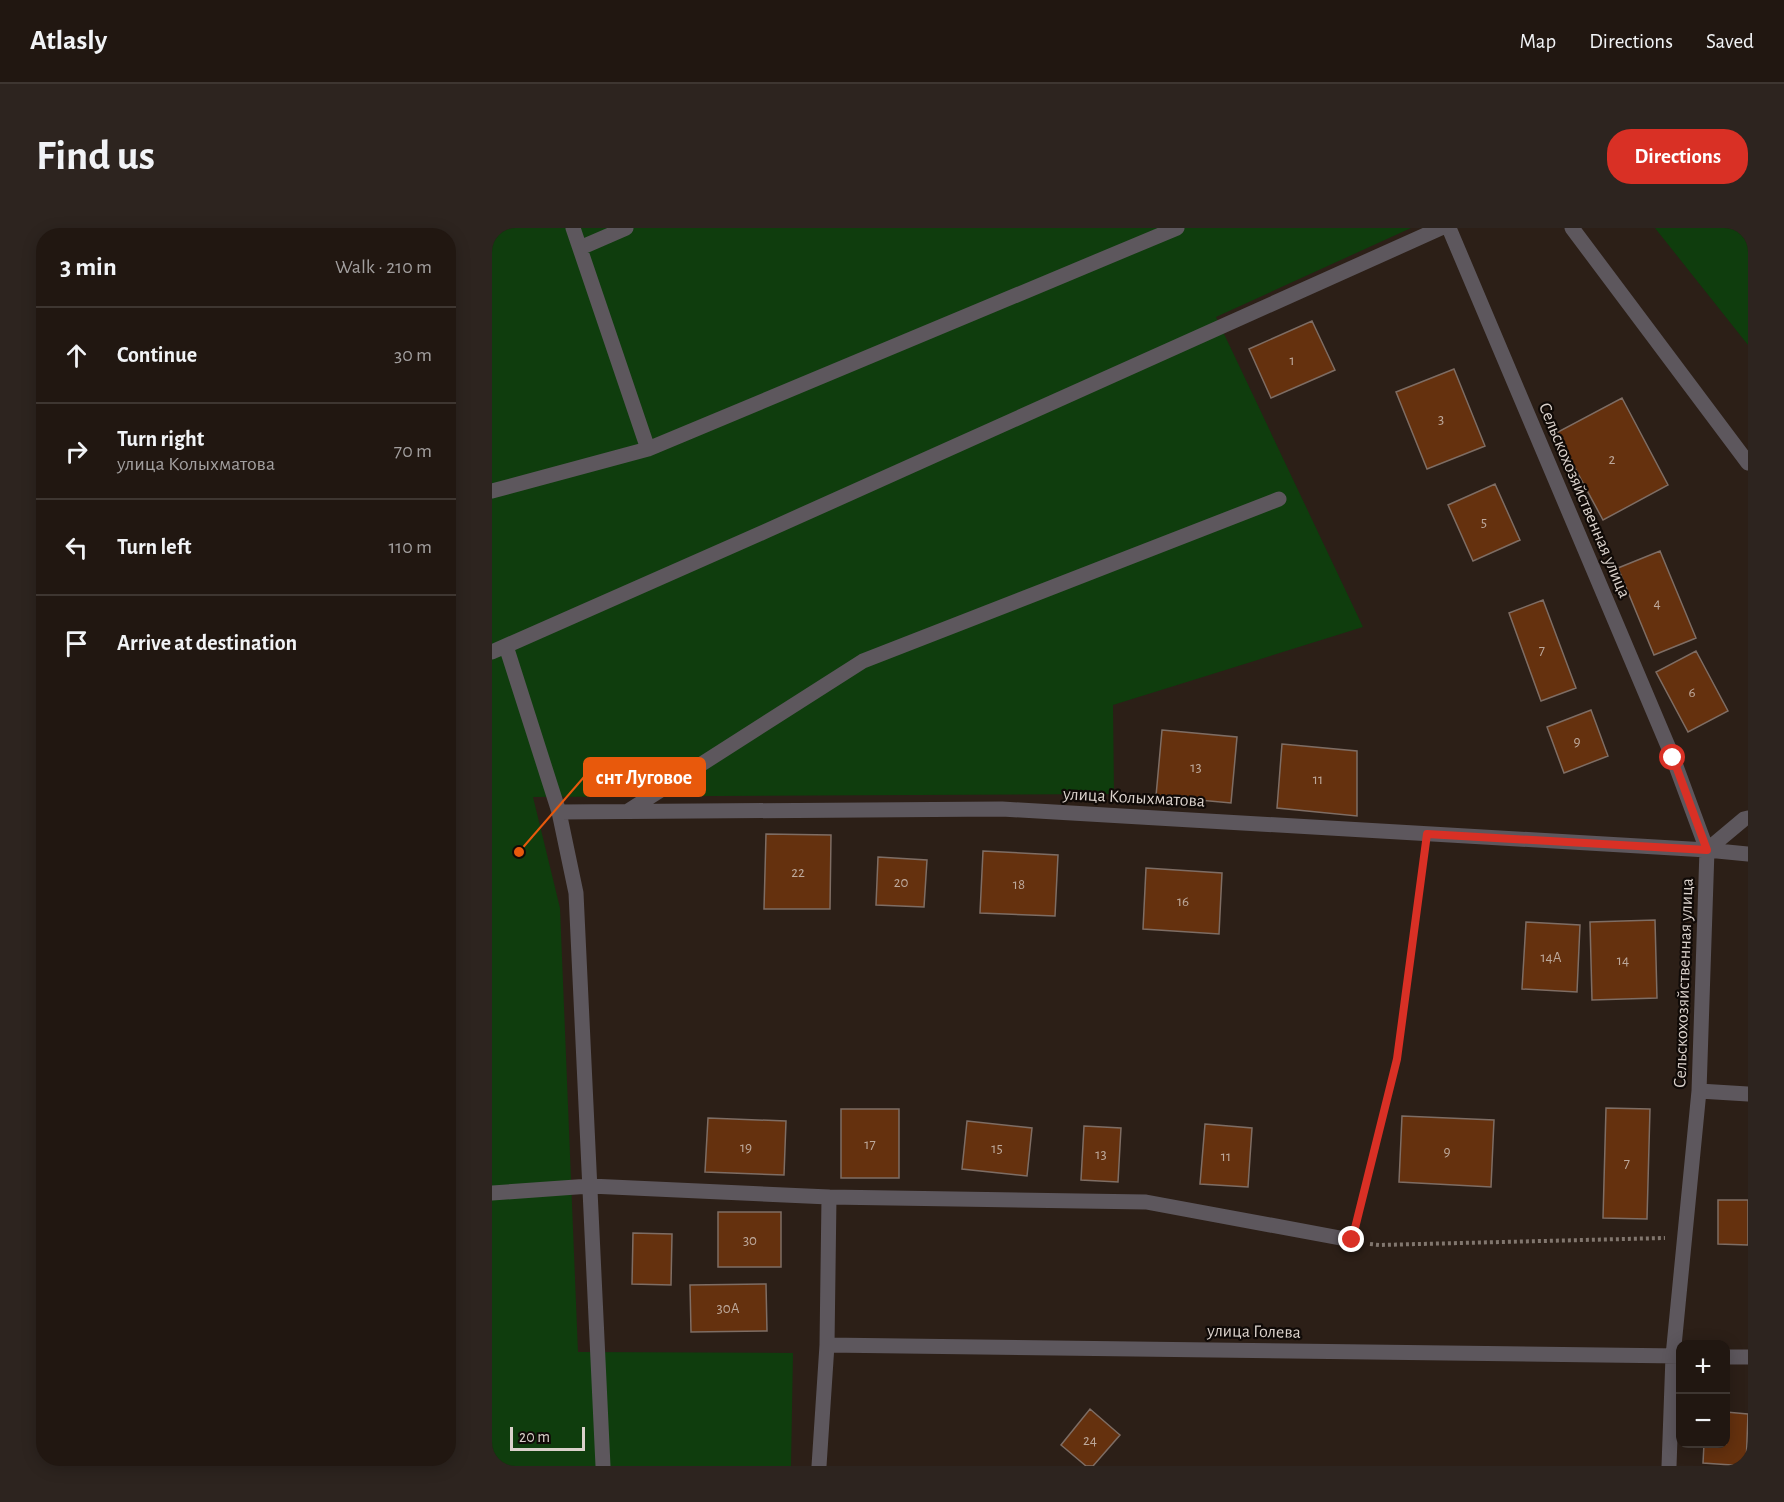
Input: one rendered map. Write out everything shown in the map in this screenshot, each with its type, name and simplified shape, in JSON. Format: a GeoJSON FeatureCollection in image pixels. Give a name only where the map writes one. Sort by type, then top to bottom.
{"type":"FeatureCollection","features":[{"type":"Feature","properties":{"kind":"street"},"geometry":{"type":"LineString","coordinates":[[573,228],[648,449]]}},
{"type":"Feature","properties":{"kind":"street"},"geometry":{"type":"LineString","coordinates":[[580,248],[626,228]]}},
{"type":"Feature","properties":{"kind":"street"},"geometry":{"type":"LineString","coordinates":[[492,491],[648,449],[1177,228]]}},
{"type":"Feature","properties":{"kind":"street"},"geometry":{"type":"LineString","coordinates":[[603,1466],[576,893],[558,812],[499,649],[1441,228]]}},
{"type":"Feature","properties":{"kind":"street","name":"Сельскохозяйственная улица"},"geometry":{"type":"LineString","coordinates":[[1449,228],[1673,758],[1707,850],[1699,1091],[1684,1237],[1678,1340]]}},
{"type":"Feature","properties":{"kind":"street"},"geometry":{"type":"LineString","coordinates":[[1572,228],[1748,463]]}},
{"type":"Feature","properties":{"kind":"street"},"geometry":{"type":"LineString","coordinates":[[627,812],[862,661],[1279,499]]}},
{"type":"Feature","properties":{"kind":"street","name":"улица Колыхматова"},"geometry":{"type":"LineString","coordinates":[[558,812],[1002,809],[1748,854]]}},
{"type":"Feature","properties":{"kind":"street"},"geometry":{"type":"LineString","coordinates":[[1707,850],[1748,818]]}},
{"type":"Feature","properties":{"kind":"street"},"geometry":{"type":"LineString","coordinates":[[1699,1091],[1748,1094]]}},
{"type":"Feature","properties":{"kind":"street"},"geometry":{"type":"LineString","coordinates":[[492,1193],[590,1186],[829,1197],[1146,1202],[1352,1240]]}},
{"type":"Feature","properties":{"kind":"street"},"geometry":{"type":"LineString","coordinates":[[819,1466],[827,1345],[829,1197]]}},
{"type":"Feature","properties":{"kind":"street","name":"улица Голева"},"geometry":{"type":"LineString","coordinates":[[827,1345],[1676,1356]]}},
{"type":"Feature","properties":{"kind":"street"},"geometry":{"type":"LineString","coordinates":[[1730,1357],[1748,1358]]}},
{"type":"Feature","properties":{"kind":"street","name":"Сельскохозяйственная улица"},"geometry":{"type":"LineString","coordinates":[[1669,1466],[1676,1370]]}},
{"type":"Feature","properties":{"kind":"path"},"geometry":{"type":"LineString","coordinates":[[1427,834],[1397,1059],[1352,1240],[1379,1245],[1684,1237]]}},
{"type":"Feature","properties":{"kind":"green space"},"geometry":{"type":"Polygon","coordinates":[[[492,228],[1411,228],[1216,317],[1363,627],[1113,705],[1114,794],[533,797],[560,908],[578,1352],[793,1353],[791,1466],[492,1466],[492,228]]]}},
{"type":"Feature","properties":{"kind":"green space"},"geometry":{"type":"Polygon","coordinates":[[[1655,228],[1748,228],[1748,345],[1655,228]]]}},
{"type":"Feature","properties":{"kind":"building"},"geometry":{"type":"Polygon","coordinates":[[[1312,321],[1335,370],[1271,398],[1249,349],[1312,321]]]}},
{"type":"Feature","properties":{"kind":"building"},"geometry":{"type":"Polygon","coordinates":[[[1454,369],[1485,446],[1427,469],[1396,392],[1454,369]]]}},
{"type":"Feature","properties":{"kind":"building"},"geometry":{"type":"Polygon","coordinates":[[[1622,398],[1668,485],[1603,520],[1556,433],[1622,398]]]}},
{"type":"Feature","properties":{"kind":"building"},"geometry":{"type":"Polygon","coordinates":[[[1495,484],[1520,540],[1473,561],[1448,505],[1495,484]]]}},
{"type":"Feature","properties":{"kind":"building"},"geometry":{"type":"Polygon","coordinates":[[[1660,551],[1696,638],[1654,655],[1618,568],[1660,551]]]}},
{"type":"Feature","properties":{"kind":"building"},"geometry":{"type":"Polygon","coordinates":[[[1543,600],[1576,688],[1541,701],[1509,613],[1543,600]]]}},
{"type":"Feature","properties":{"kind":"building"},"geometry":{"type":"Polygon","coordinates":[[[1696,651],[1728,711],[1688,732],[1656,672],[1696,651]]]}},
{"type":"Feature","properties":{"kind":"building"},"geometry":{"type":"Polygon","coordinates":[[[1591,710],[1608,756],[1564,773],[1547,727],[1591,710]]]}},
{"type":"Feature","properties":{"kind":"building"},"geometry":{"type":"Polygon","coordinates":[[[1162,730],[1237,737],[1231,803],[1156,796],[1162,730]]]}},
{"type":"Feature","properties":{"kind":"building"},"geometry":{"type":"Polygon","coordinates":[[[1282,744],[1357,751],[1357,816],[1277,808],[1282,744]]]}},
{"type":"Feature","properties":{"kind":"building"},"geometry":{"type":"Polygon","coordinates":[[[766,834],[831,835],[830,909],[764,909],[766,834]]]}},
{"type":"Feature","properties":{"kind":"building"},"geometry":{"type":"Polygon","coordinates":[[[983,851],[1058,855],[1055,916],[980,913],[983,851]]]}},
{"type":"Feature","properties":{"kind":"building"},"geometry":{"type":"Polygon","coordinates":[[[878,857],[927,860],[924,907],[876,905],[878,857]]]}},
{"type":"Feature","properties":{"kind":"building"},"geometry":{"type":"Polygon","coordinates":[[[1146,868],[1222,873],[1219,934],[1143,929],[1146,868]]]}},
{"type":"Feature","properties":{"kind":"building"},"geometry":{"type":"Polygon","coordinates":[[[1655,920],[1657,998],[1592,1000],[1590,922],[1655,920]]]}},
{"type":"Feature","properties":{"kind":"building"},"geometry":{"type":"Polygon","coordinates":[[[1526,922],[1580,925],[1577,992],[1522,989],[1526,922]]]}},
{"type":"Feature","properties":{"kind":"building"},"geometry":{"type":"Polygon","coordinates":[[[1606,1108],[1650,1109],[1647,1219],[1603,1218],[1606,1108]]]}},
{"type":"Feature","properties":{"kind":"building"},"geometry":{"type":"Polygon","coordinates":[[[841,1109],[899,1109],[899,1178],[841,1178],[841,1109]]]}},
{"type":"Feature","properties":{"kind":"building"},"geometry":{"type":"Polygon","coordinates":[[[1402,1116],[1494,1120],[1491,1187],[1399,1182],[1402,1116]]]}},
{"type":"Feature","properties":{"kind":"building"},"geometry":{"type":"Polygon","coordinates":[[[708,1118],[786,1121],[784,1175],[705,1172],[708,1118]]]}},
{"type":"Feature","properties":{"kind":"building"},"geometry":{"type":"Polygon","coordinates":[[[967,1121],[1032,1128],[1027,1176],[962,1169],[967,1121]]]}},
{"type":"Feature","properties":{"kind":"building"},"geometry":{"type":"Polygon","coordinates":[[[1205,1124],[1252,1128],[1248,1187],[1200,1184],[1205,1124]]]}},
{"type":"Feature","properties":{"kind":"building"},"geometry":{"type":"Polygon","coordinates":[[[1084,1126],[1121,1128],[1118,1182],[1081,1180],[1084,1126]]]}},
{"type":"Feature","properties":{"kind":"building"},"geometry":{"type":"Polygon","coordinates":[[[1718,1200],[1748,1200],[1748,1245],[1718,1244],[1718,1200]]]}},
{"type":"Feature","properties":{"kind":"building"},"geometry":{"type":"Polygon","coordinates":[[[718,1212],[781,1212],[781,1267],[718,1267],[718,1212]]]}},
{"type":"Feature","properties":{"kind":"building"},"geometry":{"type":"Polygon","coordinates":[[[633,1233],[672,1234],[671,1285],[632,1284],[633,1233]]]}},
{"type":"Feature","properties":{"kind":"building"},"geometry":{"type":"Polygon","coordinates":[[[766,1284],[767,1331],[691,1332],[690,1285],[766,1284]]]}},
{"type":"Feature","properties":{"kind":"building"},"geometry":{"type":"Polygon","coordinates":[[[1090,1409],[1120,1435],[1093,1466],[1086,1466],[1061,1445],[1090,1409]]]}},
{"type":"Feature","properties":{"kind":"building"},"geometry":{"type":"Polygon","coordinates":[[[1730,1412],[1748,1414],[1746,1466],[1703,1463],[1704,1448],[1730,1448],[1730,1412]]]}},
{"type":"Feature","properties":{"kind":"place","name":"снт Луговое"},"geometry":{"type":"Point","coordinates":[519,852]}},
{"type":"Feature","properties":{"kind":"route"},"geometry":{"type":"LineString","coordinates":[[1352,1240],[1397,1059],[1427,834],[1707,850],[1673,758]]}}]}
